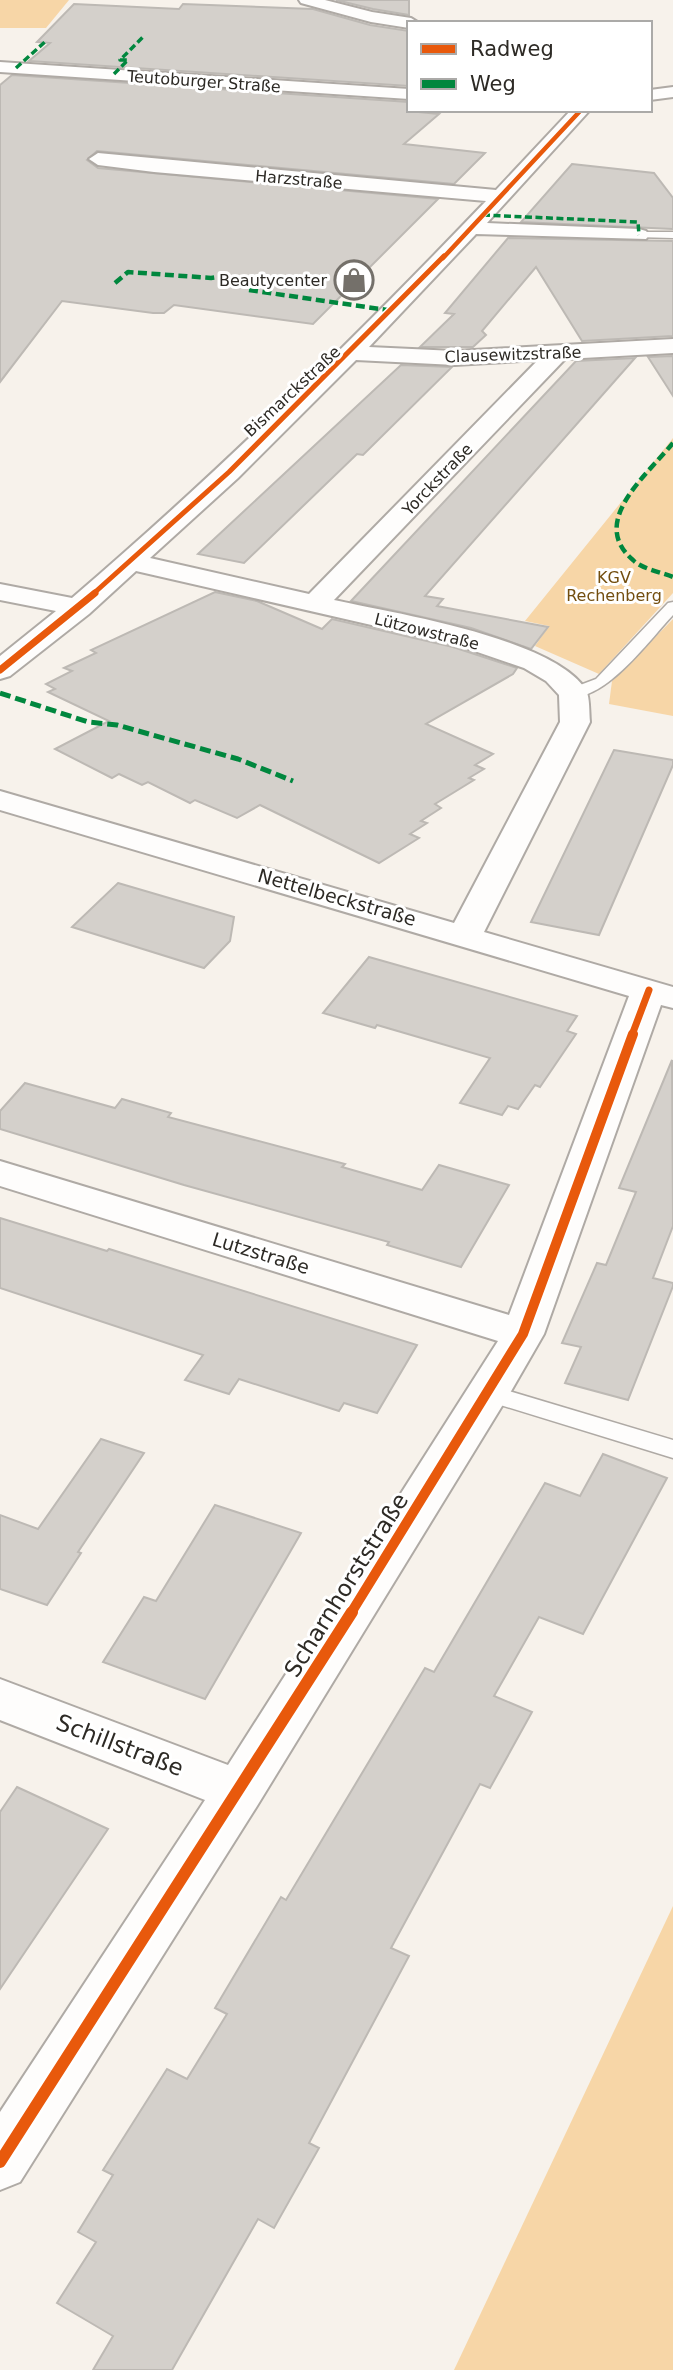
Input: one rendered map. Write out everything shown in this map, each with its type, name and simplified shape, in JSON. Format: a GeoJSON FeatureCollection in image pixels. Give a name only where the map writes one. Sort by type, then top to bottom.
{"type":"FeatureCollection","features":[{"type":"Feature","properties":{"kind":"street"},"geometry":{"type":"LineString","coordinates":[[307,0],[372,17],[407,22]]}},
{"type":"Feature","properties":{"kind":"street","name":"Teutoburger Straße"},"geometry":{"type":"LineString","coordinates":[[0,67],[407,94]]}},
{"type":"Feature","properties":{"kind":"street"},"geometry":{"type":"LineString","coordinates":[[652,95],[673,92]]}},
{"type":"Feature","properties":{"kind":"street","name":"Bismarckstraße"},"geometry":{"type":"LineString","coordinates":[[0,670],[79,608],[131,562],[353,353],[579,112]]}},
{"type":"Feature","properties":{"kind":"street","name":"Harzstraße"},"geometry":{"type":"LineString","coordinates":[[98,159],[501,196]]}},
{"type":"Feature","properties":{"kind":"street"},"geometry":{"type":"LineString","coordinates":[[470,229],[639,235]]}},
{"type":"Feature","properties":{"kind":"street","name":"Clausewitzstraße"},"geometry":{"type":"LineString","coordinates":[[353,353],[455,358],[673,346]]}},
{"type":"Feature","properties":{"kind":"street","name":"Yorckstraße"},"geometry":{"type":"LineString","coordinates":[[315,604],[558,353]]}},
{"type":"Feature","properties":{"kind":"street","name":"Lützowstraße"},"geometry":{"type":"LineString","coordinates":[[131,562],[462,637],[534,663],[556,675],[573,693]]}},
{"type":"Feature","properties":{"kind":"street"},"geometry":{"type":"LineString","coordinates":[[0,592],[79,608]]}},
{"type":"Feature","properties":{"kind":"street"},"geometry":{"type":"LineString","coordinates":[[466,935],[575,722],[573,693]]}},
{"type":"Feature","properties":{"kind":"street","name":"Nettelbeckstraße"},"geometry":{"type":"LineString","coordinates":[[0,800],[661,994]]}},
{"type":"Feature","properties":{"kind":"street","name":"Scharnhorststraße"},"geometry":{"type":"LineString","coordinates":[[0,2162],[239,1791],[489,1393],[523,1334],[661,994]]}},
{"type":"Feature","properties":{"kind":"street","name":"Lutzstraße"},"geometry":{"type":"LineString","coordinates":[[0,1173],[523,1334]]}},
{"type":"Feature","properties":{"kind":"street","name":"Schillstraße"},"geometry":{"type":"LineString","coordinates":[[0,1699],[239,1791]]}},
{"type":"Feature","properties":{"kind":"lane"},"geometry":{"type":"LineString","coordinates":[[639,235],[673,235]]}},
{"type":"Feature","properties":{"kind":"lane"},"geometry":{"type":"LineString","coordinates":[[573,693],[602,682],[673,606]]}},
{"type":"Feature","properties":{"kind":"lane"},"geometry":{"type":"LineString","coordinates":[[489,1393],[673,1449]]}},
{"type":"Feature","properties":{"kind":"green space"},"geometry":{"type":"Polygon","coordinates":[[[0,0],[69,0],[46,28],[0,28],[0,0]]]}},
{"type":"Feature","properties":{"kind":"green space","name":"KGV Rechenberg"},"geometry":{"type":"Polygon","coordinates":[[[673,438],[673,593],[599,674],[535,646],[549,626],[525,621],[673,438]]]}},
{"type":"Feature","properties":{"kind":"green space","name":"KGV Rechenberg"},"geometry":{"type":"Polygon","coordinates":[[[673,619],[673,716],[609,704],[612,681],[673,619]]]}},
{"type":"Feature","properties":{"kind":"green space"},"geometry":{"type":"Polygon","coordinates":[[[673,1906],[673,2370],[454,2370],[673,1906]]]}},
{"type":"Feature","properties":{"kind":"building"},"geometry":{"type":"Polygon","coordinates":[[[336,0],[409,0],[409,15],[373,9],[336,0]]]}},
{"type":"Feature","properties":{"kind":"building"},"geometry":{"type":"Polygon","coordinates":[[[74,4],[179,9],[183,4],[313,9],[370,25],[407,31],[407,86],[29,61],[50,43],[37,42],[74,4]]]}},
{"type":"Feature","properties":{"kind":"building"},"geometry":{"type":"Polygon","coordinates":[[[12,75],[407,102],[407,112],[439,114],[404,144],[485,153],[454,184],[97,151],[87,160],[98,168],[438,199],[313,324],[174,305],[164,313],[153,313],[62,301],[0,382],[0,85],[12,75]]]}},
{"type":"Feature","properties":{"kind":"building"},"geometry":{"type":"Polygon","coordinates":[[[572,164],[654,173],[673,198],[673,229],[521,222],[572,164]]]}},
{"type":"Feature","properties":{"kind":"building"},"geometry":{"type":"Polygon","coordinates":[[[508,238],[673,241],[673,336],[582,341],[536,267],[482,331],[486,335],[473,347],[420,347],[454,314],[445,313],[508,238]]]}},
{"type":"Feature","properties":{"kind":"building"},"geometry":{"type":"Polygon","coordinates":[[[673,356],[673,396],[648,357],[673,356]]]}},
{"type":"Feature","properties":{"kind":"building"},"geometry":{"type":"Polygon","coordinates":[[[635,358],[425,596],[443,599],[437,606],[548,627],[531,649],[471,628],[351,601],[576,361],[635,358]]]}},
{"type":"Feature","properties":{"kind":"building"},"geometry":{"type":"Polygon","coordinates":[[[401,365],[452,367],[363,455],[357,454],[244,563],[198,554],[401,365]]]}},
{"type":"Feature","properties":{"kind":"building"},"geometry":{"type":"Polygon","coordinates":[[[215,592],[257,601],[322,629],[332,619],[453,647],[517,668],[513,674],[426,724],[493,754],[475,765],[484,769],[469,778],[474,780],[435,804],[441,808],[421,821],[427,823],[410,834],[419,838],[379,863],[260,805],[237,818],[195,800],[190,803],[148,782],[142,785],[119,774],[112,778],[55,749],[109,721],[48,692],[55,689],[46,684],[72,671],[64,668],[96,653],[91,650],[215,592]]]}},
{"type":"Feature","properties":{"kind":"building"},"geometry":{"type":"Polygon","coordinates":[[[614,750],[673,760],[673,765],[599,935],[531,922],[614,750]]]}},
{"type":"Feature","properties":{"kind":"building"},"geometry":{"type":"Polygon","coordinates":[[[118,883],[234,917],[230,941],[204,968],[72,927],[118,883]]]}},
{"type":"Feature","properties":{"kind":"building"},"geometry":{"type":"Polygon","coordinates":[[[369,957],[577,1016],[567,1031],[576,1034],[540,1087],[535,1085],[518,1109],[508,1106],[502,1115],[460,1103],[490,1058],[377,1025],[375,1028],[323,1013],[369,957]]]}},
{"type":"Feature","properties":{"kind":"building"},"geometry":{"type":"Polygon","coordinates":[[[672,1060],[673,1226],[653,1278],[673,1283],[673,1286],[628,1400],[565,1383],[581,1347],[562,1343],[597,1263],[606,1265],[636,1192],[619,1188],[672,1060]]]}},
{"type":"Feature","properties":{"kind":"building"},"geometry":{"type":"Polygon","coordinates":[[[25,1083],[115,1108],[122,1099],[171,1113],[168,1117],[345,1164],[342,1167],[422,1190],[439,1165],[509,1185],[461,1267],[387,1245],[389,1242],[184,1185],[0,1129],[0,1111],[25,1083]]]}},
{"type":"Feature","properties":{"kind":"building"},"geometry":{"type":"Polygon","coordinates":[[[0,1218],[107,1251],[109,1249],[417,1345],[377,1413],[344,1403],[339,1411],[239,1379],[229,1394],[185,1380],[203,1355],[0,1288],[0,1218]]]}},
{"type":"Feature","properties":{"kind":"building"},"geometry":{"type":"Polygon","coordinates":[[[101,1439],[144,1453],[78,1552],[81,1553],[47,1605],[0,1589],[0,1515],[38,1529],[101,1439]]]}},
{"type":"Feature","properties":{"kind":"building"},"geometry":{"type":"Polygon","coordinates":[[[603,1454],[667,1478],[583,1634],[539,1617],[494,1696],[532,1712],[490,1788],[480,1784],[391,1948],[409,1956],[309,2143],[319,2148],[274,2228],[258,2219],[172,2370],[93,2370],[113,2336],[57,2303],[96,2242],[78,2232],[113,2175],[103,2170],[167,2069],[187,2079],[227,2014],[215,2008],[281,1897],[286,1900],[425,1668],[434,1672],[545,1483],[580,1496],[603,1454]]]}},
{"type":"Feature","properties":{"kind":"building"},"geometry":{"type":"Polygon","coordinates":[[[215,1505],[301,1533],[205,1699],[103,1662],[144,1597],[156,1601],[215,1505]]]}},
{"type":"Feature","properties":{"kind":"building"},"geometry":{"type":"Polygon","coordinates":[[[17,1787],[108,1829],[0,1989],[0,1812],[17,1787]]]}},
{"type":"Feature","properties":{"kind":"marked path"},"geometry":{"type":"LineString","coordinates":[[114,74],[128,60],[120,60],[143,37]]}},
{"type":"Feature","properties":{"kind":"marked path"},"geometry":{"type":"LineString","coordinates":[[16,68],[47,40]]}},
{"type":"Feature","properties":{"kind":"marked path"},"geometry":{"type":"LineString","coordinates":[[483,215],[638,222],[639,235]]}},
{"type":"Feature","properties":{"kind":"marked path"},"geometry":{"type":"LineString","coordinates":[[115,283],[128,272],[211,278],[225,276]]}},
{"type":"Feature","properties":{"kind":"marked path"},"geometry":{"type":"LineString","coordinates":[[249,290],[394,311]]}},
{"type":"Feature","properties":{"kind":"marked path"},"geometry":{"type":"LineString","coordinates":[[673,443],[619,509],[615,528],[616,541],[634,562],[673,577]]}},
{"type":"Feature","properties":{"kind":"marked path"},"geometry":{"type":"LineString","coordinates":[[0,693],[88,722],[117,725],[238,759],[293,781]]}},
{"type":"Feature","properties":{"kind":"cycle path"},"geometry":{"type":"LineString","coordinates":[[0,670],[79,607],[155,541],[302,402],[579,112]]}},
{"type":"Feature","properties":{"kind":"cycle path"},"geometry":{"type":"LineString","coordinates":[[0,2162],[239,1791],[489,1393],[523,1334],[649,990]]}},
{"type":"Feature","properties":{"kind":"place","name":"Beautycenter"},"geometry":{"type":"Point","coordinates":[354,280]}}]}
